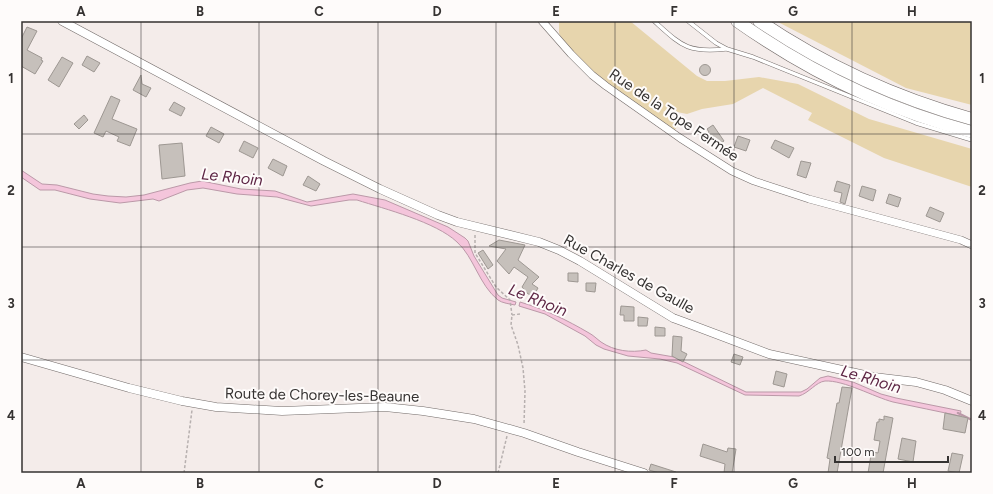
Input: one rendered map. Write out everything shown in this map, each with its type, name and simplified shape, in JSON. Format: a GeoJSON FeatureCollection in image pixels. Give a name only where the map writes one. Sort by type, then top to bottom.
{"type":"FeatureCollection","features":[{"type":"Feature","properties":{"kind":"highway"},"geometry":{"type":"LineString","coordinates":[[737,21],[784,52],[843,84],[911,113],[972,132]]}},
{"type":"Feature","properties":{"kind":"highway"},"geometry":{"type":"LineString","coordinates":[[759,21],[818,56],[874,84],[928,105],[972,119]]}},
{"type":"Feature","properties":{"kind":"street","name":"Rue Charles de Gaulle"},"geometry":{"type":"LineString","coordinates":[[62,21],[331,165],[380,189],[457,222],[539,242],[560,250],[673,318],[769,354],[874,377],[916,382],[945,390],[972,401]]}},
{"type":"Feature","properties":{"kind":"street","name":"Rue de la Tope Fermée"},"geometry":{"type":"LineString","coordinates":[[542,21],[571,54],[601,82],[680,138],[732,171],[754,181],[795,194],[972,244]]}},
{"type":"Feature","properties":{"kind":"street","name":"Route de Chorey-les-Beaune"},"geometry":{"type":"LineString","coordinates":[[21,357],[101,381],[216,407],[282,410],[385,407],[474,419],[524,433],[644,473]]}},
{"type":"Feature","properties":{"kind":"lane"},"geometry":{"type":"LineString","coordinates":[[654,21],[675,40],[688,47],[705,51],[727,49]]}},
{"type":"Feature","properties":{"kind":"lane"},"geometry":{"type":"LineString","coordinates":[[688,21],[716,43],[727,49],[753,57],[916,123],[972,140]]}},
{"type":"Feature","properties":{"kind":"path"},"geometry":{"type":"LineString","coordinates":[[475,226],[475,253],[496,287],[510,300],[512,313],[511,325],[518,345],[523,368],[525,391],[524,433]]}},
{"type":"Feature","properties":{"kind":"path"},"geometry":{"type":"LineString","coordinates":[[512,313],[520,314]]}},
{"type":"Feature","properties":{"kind":"path"},"geometry":{"type":"LineString","coordinates":[[184,473],[193,403]]}},
{"type":"Feature","properties":{"kind":"path"},"geometry":{"type":"LineString","coordinates":[[498,473],[508,428]]}},
{"type":"Feature","properties":{"kind":"shaded area"},"geometry":{"type":"Polygon","coordinates":[[[558,21],[630,21],[697,76],[707,81],[725,81],[759,77],[798,84],[869,119],[972,149],[972,187],[884,158],[808,120],[812,113],[763,88],[733,104],[702,109],[687,114],[667,110],[663,112],[678,126],[673,132],[596,76],[563,42],[559,33],[558,21]]]}},
{"type":"Feature","properties":{"kind":"shaded area"},"geometry":{"type":"Polygon","coordinates":[[[776,21],[972,21],[972,105],[906,88],[776,21]]]}},
{"type":"Feature","properties":{"kind":"shaded area"},"geometry":{"type":"Polygon","coordinates":[[[21,170],[42,184],[57,185],[93,194],[108,196],[126,197],[144,195],[202,181],[241,189],[275,191],[307,202],[353,194],[385,200],[448,227],[465,238],[468,241],[474,256],[498,295],[502,298],[516,302],[515,305],[504,303],[491,294],[463,248],[448,235],[424,222],[357,200],[311,206],[277,197],[237,194],[203,188],[187,190],[159,201],[153,199],[120,203],[90,199],[55,190],[40,190],[21,177],[21,170]]]}},
{"type":"Feature","properties":{"kind":"shaded area"},"geometry":{"type":"Polygon","coordinates":[[[520,302],[547,311],[564,319],[611,347],[629,351],[646,350],[651,353],[674,357],[746,392],[801,392],[820,378],[828,376],[853,382],[881,394],[896,398],[961,411],[960,416],[885,400],[833,381],[825,381],[815,385],[806,393],[799,396],[745,395],[677,363],[660,359],[628,356],[604,349],[596,345],[585,336],[545,314],[519,306],[520,302]]]}},
{"type":"Feature","properties":{"kind":"building"},"geometry":{"type":"Polygon","coordinates":[[[27,27],[37,31],[27,50],[42,58],[41,60],[43,61],[35,74],[21,66],[21,39],[27,27]]]}},
{"type":"Feature","properties":{"kind":"building"},"geometry":{"type":"Polygon","coordinates":[[[87,56],[100,63],[94,72],[82,65],[87,56]]]}},
{"type":"Feature","properties":{"kind":"building"},"geometry":{"type":"Polygon","coordinates":[[[62,57],[73,63],[59,87],[48,80],[62,57]]]}},
{"type":"Feature","properties":{"kind":"building"},"geometry":{"type":"Polygon","coordinates":[[[703,65],[707,65],[709,66],[709,74],[703,75],[700,72],[700,68],[703,65]]]}},
{"type":"Feature","properties":{"kind":"building"},"geometry":{"type":"Polygon","coordinates":[[[141,75],[142,84],[151,88],[146,97],[133,90],[141,75]]]}},
{"type":"Feature","properties":{"kind":"building"},"geometry":{"type":"Polygon","coordinates":[[[111,96],[120,100],[112,119],[137,129],[130,146],[117,141],[119,137],[106,131],[103,137],[94,133],[111,96]]]}},
{"type":"Feature","properties":{"kind":"building"},"geometry":{"type":"Polygon","coordinates":[[[174,102],[185,108],[181,116],[169,110],[174,102]]]}},
{"type":"Feature","properties":{"kind":"building"},"geometry":{"type":"Polygon","coordinates":[[[84,115],[88,120],[79,129],[74,124],[84,115]]]}},
{"type":"Feature","properties":{"kind":"building"},"geometry":{"type":"Polygon","coordinates":[[[713,125],[724,141],[717,146],[707,129],[713,125]]]}},
{"type":"Feature","properties":{"kind":"building"},"geometry":{"type":"Polygon","coordinates":[[[211,127],[224,134],[219,143],[206,136],[211,127]]]}},
{"type":"Feature","properties":{"kind":"building"},"geometry":{"type":"Polygon","coordinates":[[[738,136],[750,140],[746,151],[734,147],[738,136]]]}},
{"type":"Feature","properties":{"kind":"building"},"geometry":{"type":"Polygon","coordinates":[[[775,140],[794,148],[789,158],[771,148],[775,140]]]}},
{"type":"Feature","properties":{"kind":"building"},"geometry":{"type":"Polygon","coordinates":[[[244,141],[258,148],[253,158],[239,151],[244,141]]]}},
{"type":"Feature","properties":{"kind":"building"},"geometry":{"type":"Polygon","coordinates":[[[182,143],[185,176],[162,179],[159,145],[182,143]]]}},
{"type":"Feature","properties":{"kind":"building"},"geometry":{"type":"Polygon","coordinates":[[[273,159],[287,166],[283,176],[268,168],[273,159]]]}},
{"type":"Feature","properties":{"kind":"building"},"geometry":{"type":"Polygon","coordinates":[[[801,161],[811,163],[806,178],[797,175],[801,161]]]}},
{"type":"Feature","properties":{"kind":"building"},"geometry":{"type":"Polygon","coordinates":[[[308,176],[320,184],[316,191],[303,185],[308,176]]]}},
{"type":"Feature","properties":{"kind":"building"},"geometry":{"type":"Polygon","coordinates":[[[837,181],[850,185],[845,204],[840,202],[842,193],[834,191],[837,181]]]}},
{"type":"Feature","properties":{"kind":"building"},"geometry":{"type":"Polygon","coordinates":[[[862,186],[876,190],[873,201],[859,196],[862,186]]]}},
{"type":"Feature","properties":{"kind":"building"},"geometry":{"type":"Polygon","coordinates":[[[889,194],[901,198],[898,207],[886,203],[889,194]]]}},
{"type":"Feature","properties":{"kind":"building"},"geometry":{"type":"Polygon","coordinates":[[[930,207],[944,213],[940,222],[926,216],[930,207]]]}},
{"type":"Feature","properties":{"kind":"building"},"geometry":{"type":"Polygon","coordinates":[[[499,240],[525,245],[518,260],[539,277],[532,284],[538,288],[533,297],[522,287],[528,277],[514,267],[509,274],[497,261],[506,249],[489,246],[499,240]]]}},
{"type":"Feature","properties":{"kind":"building"},"geometry":{"type":"Polygon","coordinates":[[[483,250],[493,265],[488,269],[478,253],[483,250]]]}},
{"type":"Feature","properties":{"kind":"building"},"geometry":{"type":"Polygon","coordinates":[[[568,273],[578,273],[578,282],[568,281],[568,273]]]}},
{"type":"Feature","properties":{"kind":"building"},"geometry":{"type":"Polygon","coordinates":[[[586,283],[596,283],[595,292],[586,291],[586,283]]]}},
{"type":"Feature","properties":{"kind":"building"},"geometry":{"type":"Polygon","coordinates":[[[621,306],[634,307],[634,321],[624,321],[624,315],[620,315],[621,306]]]}},
{"type":"Feature","properties":{"kind":"building"},"geometry":{"type":"Polygon","coordinates":[[[638,317],[648,318],[647,326],[638,326],[638,317]]]}},
{"type":"Feature","properties":{"kind":"building"},"geometry":{"type":"Polygon","coordinates":[[[655,327],[665,328],[665,336],[655,336],[655,327]]]}},
{"type":"Feature","properties":{"kind":"building"},"geometry":{"type":"Polygon","coordinates":[[[673,336],[682,337],[681,351],[687,354],[683,362],[672,356],[673,336]]]}},
{"type":"Feature","properties":{"kind":"building"},"geometry":{"type":"Polygon","coordinates":[[[734,354],[743,357],[740,365],[731,362],[734,354]]]}},
{"type":"Feature","properties":{"kind":"building"},"geometry":{"type":"Polygon","coordinates":[[[776,371],[787,374],[784,387],[773,384],[776,371]]]}},
{"type":"Feature","properties":{"kind":"building"},"geometry":{"type":"Polygon","coordinates":[[[842,387],[852,388],[837,473],[828,473],[830,459],[827,458],[837,403],[839,403],[842,387]]]}},
{"type":"Feature","properties":{"kind":"building"},"geometry":{"type":"Polygon","coordinates":[[[945,413],[968,418],[965,433],[943,429],[945,413]]]}},
{"type":"Feature","properties":{"kind":"building"},"geometry":{"type":"Polygon","coordinates":[[[884,416],[893,418],[883,473],[868,473],[871,455],[873,456],[873,452],[878,453],[880,441],[874,440],[877,422],[879,422],[879,419],[884,420],[884,416]]]}},
{"type":"Feature","properties":{"kind":"building"},"geometry":{"type":"Polygon","coordinates":[[[902,438],[916,441],[913,462],[898,459],[902,438]]]}},
{"type":"Feature","properties":{"kind":"building"},"geometry":{"type":"Polygon","coordinates":[[[703,444],[727,452],[728,448],[736,449],[732,473],[724,473],[725,464],[700,456],[703,444]]]}},
{"type":"Feature","properties":{"kind":"building"},"geometry":{"type":"Polygon","coordinates":[[[952,453],[963,455],[959,473],[948,471],[952,453]]]}},
{"type":"Feature","properties":{"kind":"building"},"geometry":{"type":"Polygon","coordinates":[[[651,464],[676,473],[659,473],[649,470],[651,464]]]}},
{"type":"Feature","properties":{"kind":"waterway","name":"Le Rhoin"},"geometry":{"type":"LineString","coordinates":[[958,413],[972,420]]}}]}
